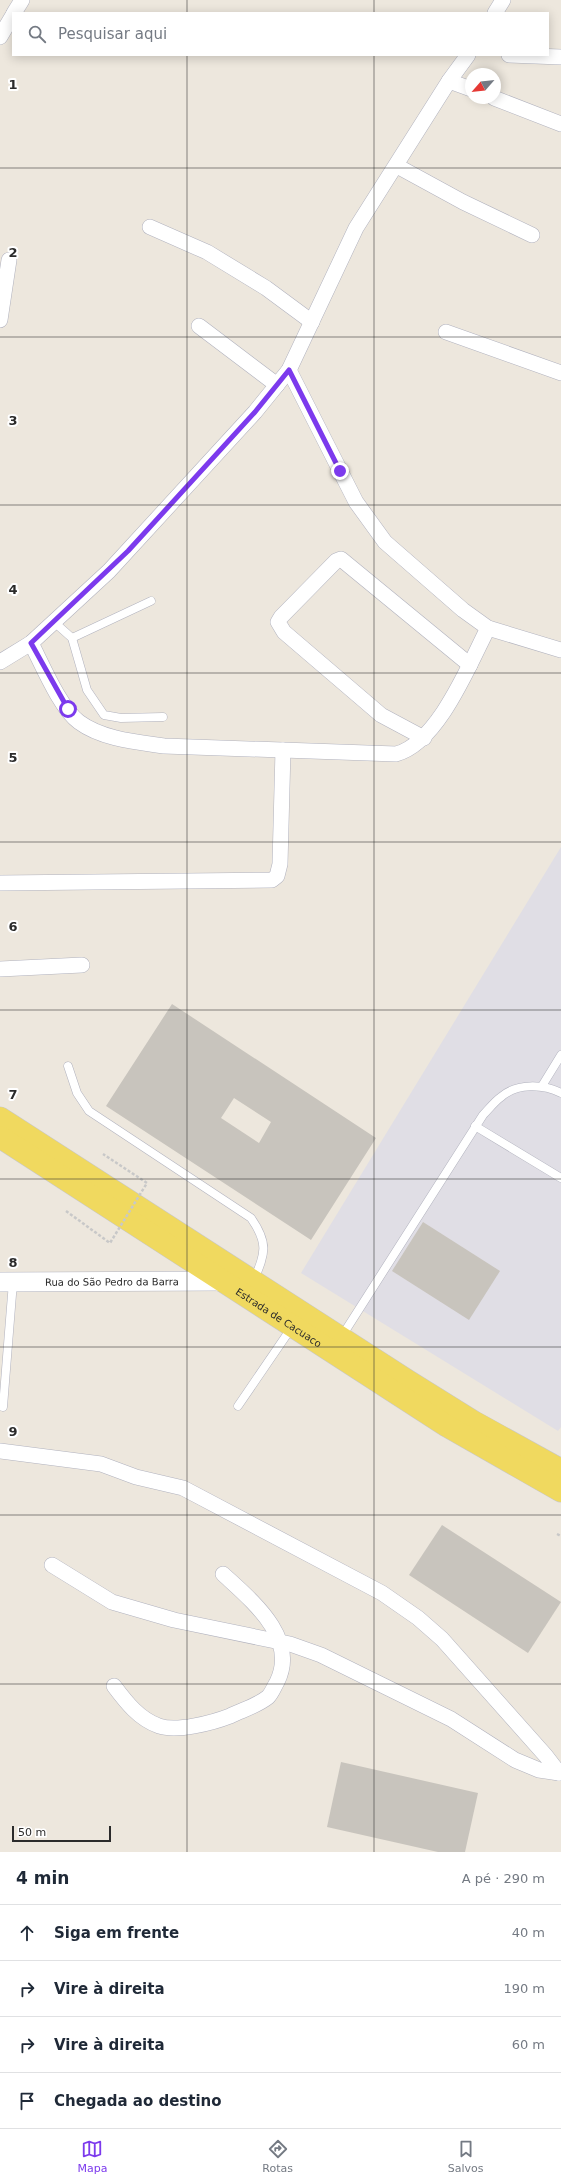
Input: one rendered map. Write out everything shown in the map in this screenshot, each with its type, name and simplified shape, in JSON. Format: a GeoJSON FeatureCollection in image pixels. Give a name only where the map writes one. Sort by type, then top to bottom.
{"type":"FeatureCollection","features":[{"type":"Feature","properties":{"kind":"main road","name":"Estrada de Cacuaco"},"geometry":{"type":"LineString","coordinates":[[0,1118],[474,1422],[561,1470]]}},
{"type":"Feature","properties":{"kind":"main road","name":"Estrada de Cacuaco"},"geometry":{"type":"LineString","coordinates":[[0,1137],[447,1426],[561,1491]]}},
{"type":"Feature","properties":{"kind":"street"},"geometry":{"type":"LineString","coordinates":[[15,12],[22,0]]}},
{"type":"Feature","properties":{"kind":"street"},"geometry":{"type":"LineString","coordinates":[[496,12],[503,0]]}},
{"type":"Feature","properties":{"kind":"street"},"geometry":{"type":"LineString","coordinates":[[0,37],[12,17]]}},
{"type":"Feature","properties":{"kind":"street"},"geometry":{"type":"LineString","coordinates":[[0,662],[31,643],[128,551],[255,412],[289,370],[356,228],[397,166],[449,81],[467,56]]}},
{"type":"Feature","properties":{"kind":"street"},"geometry":{"type":"LineString","coordinates":[[526,56],[561,58]]}},
{"type":"Feature","properties":{"kind":"street"},"geometry":{"type":"LineString","coordinates":[[449,81],[465,87]]}},
{"type":"Feature","properties":{"kind":"street"},"geometry":{"type":"LineString","coordinates":[[501,101],[561,124]]}},
{"type":"Feature","properties":{"kind":"street"},"geometry":{"type":"LineString","coordinates":[[397,166],[463,202],[532,235]]}},
{"type":"Feature","properties":{"kind":"street"},"geometry":{"type":"LineString","coordinates":[[150,227],[207,252],[266,288],[312,322]]}},
{"type":"Feature","properties":{"kind":"street"},"geometry":{"type":"LineString","coordinates":[[0,320],[9,260]]}},
{"type":"Feature","properties":{"kind":"street"},"geometry":{"type":"LineString","coordinates":[[199,326],[277,385]]}},
{"type":"Feature","properties":{"kind":"street"},"geometry":{"type":"LineString","coordinates":[[446,332],[561,373]]}},
{"type":"Feature","properties":{"kind":"street"},"geometry":{"type":"LineString","coordinates":[[289,370],[343,477],[370,524],[384,542],[463,610],[488,628],[561,650]]}},
{"type":"Feature","properties":{"kind":"street"},"geometry":{"type":"LineString","coordinates":[[424,738],[382,715],[284,632],[278,622],[336,561],[341,559],[470,665]]}},
{"type":"Feature","properties":{"kind":"street"},"geometry":{"type":"LineString","coordinates":[[31,643],[68,709],[77,721],[93,731],[134,742],[164,746],[396,754],[409,749],[424,738],[446,707],[470,665],[488,628]]}},
{"type":"Feature","properties":{"kind":"street"},"geometry":{"type":"LineString","coordinates":[[0,883],[272,880],[277,876],[280,864],[283,750]]}},
{"type":"Feature","properties":{"kind":"street"},"geometry":{"type":"LineString","coordinates":[[0,969],[82,965]]}},
{"type":"Feature","properties":{"kind":"street","name":"Rua do São Pedro da Barra"},"geometry":{"type":"LineString","coordinates":[[6,1282],[223,1281]]}},
{"type":"Feature","properties":{"kind":"street"},"geometry":{"type":"LineString","coordinates":[[0,1451],[101,1464],[136,1477],[183,1488],[382,1593],[418,1618],[442,1639],[560,1773]]}},
{"type":"Feature","properties":{"kind":"street"},"geometry":{"type":"LineString","coordinates":[[52,1565],[112,1602],[174,1620],[278,1642],[321,1656],[416,1701],[469,1729],[501,1752],[522,1764],[539,1770],[560,1773]]}},
{"type":"Feature","properties":{"kind":"street"},"geometry":{"type":"LineString","coordinates":[[114,1686],[128,1704],[139,1714],[159,1726],[174,1727],[208,1723],[244,1709],[268,1697],[281,1674],[283,1656],[274,1627],[223,1574]]}},
{"type":"Feature","properties":{"kind":"lane"},"geometry":{"type":"LineString","coordinates":[[72,638],[151,601]]}},
{"type":"Feature","properties":{"kind":"lane"},"geometry":{"type":"LineString","coordinates":[[54,622],[72,638],[87,690],[104,715],[121,718],[162,717]]}},
{"type":"Feature","properties":{"kind":"lane"},"geometry":{"type":"LineString","coordinates":[[542,1086],[561,1055]]}},
{"type":"Feature","properties":{"kind":"lane"},"geometry":{"type":"LineString","coordinates":[[68,1066],[77,1093],[89,1111],[251,1218],[262,1238],[264,1254],[254,1281]]}},
{"type":"Feature","properties":{"kind":"lane"},"geometry":{"type":"LineString","coordinates":[[341,1337],[475,1126],[502,1096],[525,1088],[542,1086],[561,1093]]}},
{"type":"Feature","properties":{"kind":"lane"},"geometry":{"type":"LineString","coordinates":[[475,1126],[561,1178]]}},
{"type":"Feature","properties":{"kind":"lane"},"geometry":{"type":"LineString","coordinates":[[3,1407],[6,1282]]}},
{"type":"Feature","properties":{"kind":"lane"},"geometry":{"type":"LineString","coordinates":[[238,1406],[292,1327]]}},
{"type":"Feature","properties":{"kind":"path"},"geometry":{"type":"LineString","coordinates":[[66,1211],[110,1243],[147,1183],[103,1154]]}},
{"type":"Feature","properties":{"kind":"path"},"geometry":{"type":"LineString","coordinates":[[557,1534],[561,1536]]}},
{"type":"Feature","properties":{"kind":"shaded area"},"geometry":{"type":"Polygon","coordinates":[[[561,847],[561,1427],[558,1431],[301,1273],[561,847]]]}},
{"type":"Feature","properties":{"kind":"building"},"geometry":{"type":"Polygon","coordinates":[[[172,1004],[376,1138],[311,1240],[106,1106],[172,1004]],[[234,1098],[221,1118],[259,1143],[271,1122],[234,1098]]]}},
{"type":"Feature","properties":{"kind":"building"},"geometry":{"type":"Polygon","coordinates":[[[423,1222],[500,1271],[469,1320],[392,1271],[423,1222]]]}},
{"type":"Feature","properties":{"kind":"building"},"geometry":{"type":"Polygon","coordinates":[[[442,1525],[561,1602],[528,1653],[409,1575],[442,1525]]]}},
{"type":"Feature","properties":{"kind":"building"},"geometry":{"type":"Polygon","coordinates":[[[341,1762],[478,1793],[465,1852],[438,1852],[327,1827],[341,1762]]]}},
{"type":"Feature","properties":{"kind":"route"},"geometry":{"type":"LineString","coordinates":[[68,709],[56,691],[31,643],[109,571],[128,551],[171,502],[255,412],[289,370],[340,471]]}}]}
